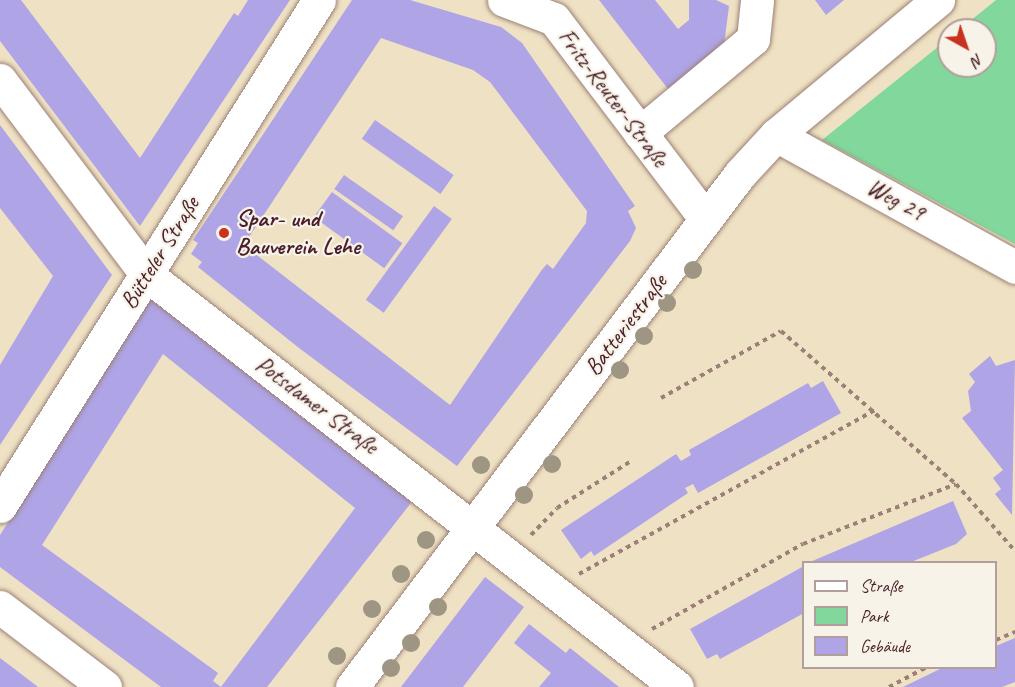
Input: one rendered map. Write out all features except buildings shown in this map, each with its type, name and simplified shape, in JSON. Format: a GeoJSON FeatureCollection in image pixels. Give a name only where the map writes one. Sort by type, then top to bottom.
{"type":"FeatureCollection","features":[{"type":"Feature","properties":{"kind":"street","name":"Bütteler Straße"},"geometry":{"type":"LineString","coordinates":[[0,506],[320,0]]}},
{"type":"Feature","properties":{"kind":"street","name":"Fritz-Reuter-Straße"},"geometry":{"type":"LineString","coordinates":[[504,0],[554,19],[706,219]]}},
{"type":"Feature","properties":{"kind":"street"},"geometry":{"type":"LineString","coordinates":[[640,133],[753,39],[757,0]]}},
{"type":"Feature","properties":{"kind":"street","name":"Batteriestraße"},"geometry":{"type":"LineString","coordinates":[[352,687],[706,219],[776,135],[938,0]]}},
{"type":"Feature","properties":{"kind":"street","name":"Potsdamer Straße"},"geometry":{"type":"LineString","coordinates":[[0,80],[147,275],[474,524],[677,687]]}},
{"type":"Feature","properties":{"kind":"street","name":"Weg 29"},"geometry":{"type":"LineString","coordinates":[[776,135],[1015,267]]}},
{"type":"Feature","properties":{"kind":"street"},"geometry":{"type":"LineString","coordinates":[[0,607],[105,687]]}},
{"type":"Feature","properties":{"kind":"path"},"geometry":{"type":"LineString","coordinates":[[661,398],[781,331],[875,410],[956,484],[1015,551]]}},
{"type":"Feature","properties":{"kind":"path"},"geometry":{"type":"LineString","coordinates":[[557,591],[569,579],[875,410]]}},
{"type":"Feature","properties":{"kind":"path"},"geometry":{"type":"LineString","coordinates":[[514,556],[557,508],[631,461]]}},
{"type":"Feature","properties":{"kind":"path"},"geometry":{"type":"LineString","coordinates":[[628,648],[641,635],[802,544],[956,484]]}},
{"type":"Feature","properties":{"kind":"path"},"geometry":{"type":"LineString","coordinates":[[997,640],[1015,632]]}},
{"type":"Feature","properties":{"kind":"path"},"geometry":{"type":"LineString","coordinates":[[889,687],[923,669]]}},
{"type":"Feature","properties":{"kind":"green space"},"geometry":{"type":"Polygon","coordinates":[[[996,0],[1015,0],[1015,244],[822,140],[937,48],[937,78],[997,78],[997,18],[974,18],[996,0]]]}},
{"type":"Feature","properties":{"kind":"place","name":"Spar- und Bauverein Lehe"},"geometry":{"type":"Point","coordinates":[224,233]}}]}
